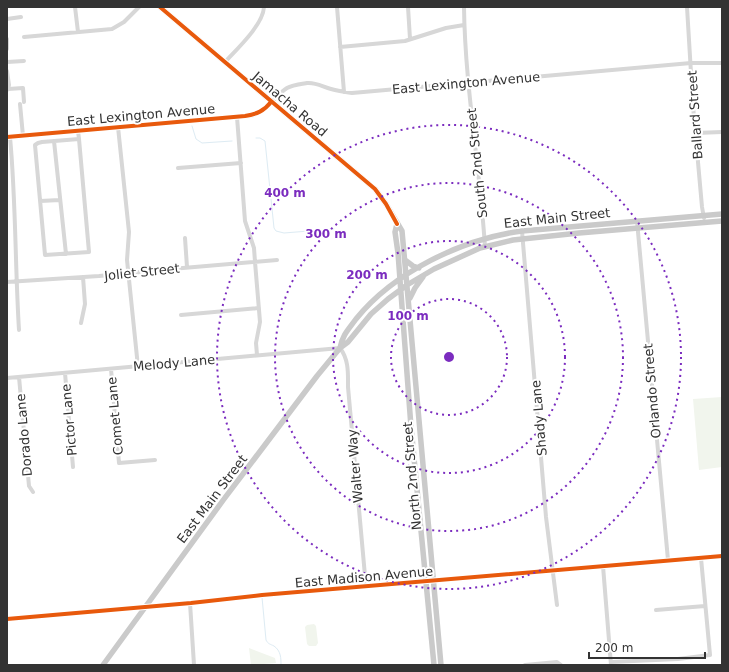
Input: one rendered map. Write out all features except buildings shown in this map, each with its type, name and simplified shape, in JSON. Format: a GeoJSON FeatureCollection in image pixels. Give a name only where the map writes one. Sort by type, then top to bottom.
{"type":"FeatureCollection","features":[{"type":"Feature","properties":{"kind":"main road","name":"Jamacha Road"},"geometry":{"type":"LineString","coordinates":[[160,7],[375,189],[402,231],[407,285]]}},
{"type":"Feature","properties":{"kind":"main road","name":"East Main Street"},"geometry":{"type":"LineString","coordinates":[[340,348],[342,337],[365,308],[406,275],[453,251],[485,240],[522,231],[722,214]]}},
{"type":"Feature","properties":{"kind":"main road","name":"East Main Street"},"geometry":{"type":"LineString","coordinates":[[103,665],[317,376],[371,314],[400,290],[429,272],[485,247],[513,240],[722,221]]}},
{"type":"Feature","properties":{"kind":"main road"},"geometry":{"type":"LineString","coordinates":[[397,224],[395,232],[400,290]]}},
{"type":"Feature","properties":{"kind":"main road"},"geometry":{"type":"LineString","coordinates":[[565,228],[566,234]]}},
{"type":"Feature","properties":{"kind":"main road"},"geometry":{"type":"LineString","coordinates":[[405,260],[413,266],[419,268]]}},
{"type":"Feature","properties":{"kind":"main road"},"geometry":{"type":"LineString","coordinates":[[409,302],[415,288],[429,272]]}},
{"type":"Feature","properties":{"kind":"main road","name":"North 2nd Street"},"geometry":{"type":"LineString","coordinates":[[407,285],[420,446],[441,665]]}},
{"type":"Feature","properties":{"kind":"main road","name":"North 2nd Street"},"geometry":{"type":"LineString","coordinates":[[400,290],[412,439],[434,665]]}},
{"type":"Feature","properties":{"kind":"main road"},"geometry":{"type":"LineString","coordinates":[[386,301],[394,300],[402,307]]}},
{"type":"Feature","properties":{"kind":"main road"},"geometry":{"type":"LineString","coordinates":[[408,387],[417,400]]}},
{"type":"Feature","properties":{"kind":"main road"},"geometry":{"type":"LineString","coordinates":[[409,402],[414,407],[418,415]]}},
{"type":"Feature","properties":{"kind":"main road"},"geometry":{"type":"LineString","coordinates":[[412,439],[417,441],[420,446]]}},
{"type":"Feature","properties":{"kind":"main road"},"geometry":{"type":"LineString","coordinates":[[418,501],[420,507],[427,514]]}},
{"type":"Feature","properties":{"kind":"street"},"geometry":{"type":"LineString","coordinates":[[76,7],[78,32]]}},
{"type":"Feature","properties":{"kind":"street"},"geometry":{"type":"LineString","coordinates":[[24,37],[105,30],[117,27],[139,7]]}},
{"type":"Feature","properties":{"kind":"street"},"geometry":{"type":"LineString","coordinates":[[225,62],[256,26],[264,7]]}},
{"type":"Feature","properties":{"kind":"street"},"geometry":{"type":"LineString","coordinates":[[337,7],[344,92]]}},
{"type":"Feature","properties":{"kind":"street"},"geometry":{"type":"LineString","coordinates":[[408,7],[410,39]]}},
{"type":"Feature","properties":{"kind":"street","name":"South 2nd Street"},"geometry":{"type":"LineString","coordinates":[[464,7],[464,25],[485,247]]}},
{"type":"Feature","properties":{"kind":"street","name":"Ballard Street"},"geometry":{"type":"LineString","coordinates":[[687,7],[696,133],[705,222]]}},
{"type":"Feature","properties":{"kind":"street"},"geometry":{"type":"LineString","coordinates":[[7,19],[21,17]]}},
{"type":"Feature","properties":{"kind":"street"},"geometry":{"type":"LineString","coordinates":[[340,47],[396,42],[446,28],[464,25]]}},
{"type":"Feature","properties":{"kind":"street"},"geometry":{"type":"LineString","coordinates":[[7,39],[7,49]]}},
{"type":"Feature","properties":{"kind":"street"},"geometry":{"type":"LineString","coordinates":[[7,62],[24,61]]}},
{"type":"Feature","properties":{"kind":"street","name":"East Lexington Avenue"},"geometry":{"type":"LineString","coordinates":[[9,137],[250,116],[260,113],[287,88],[302,84],[314,84],[352,93],[691,63],[722,63]]}},
{"type":"Feature","properties":{"kind":"street"},"geometry":{"type":"LineString","coordinates":[[7,71],[9,85],[8,90],[22,88],[23,136]]}},
{"type":"Feature","properties":{"kind":"street"},"geometry":{"type":"LineString","coordinates":[[237,117],[245,221],[254,248],[260,322],[256,343],[257,355]]}},
{"type":"Feature","properties":{"kind":"street"},"geometry":{"type":"LineString","coordinates":[[118,127],[129,232],[127,260],[138,367]]}},
{"type":"Feature","properties":{"kind":"street"},"geometry":{"type":"LineString","coordinates":[[78,131],[79,139],[90,252],[46,255],[35,145],[38,143],[79,139]]}},
{"type":"Feature","properties":{"kind":"street"},"geometry":{"type":"LineString","coordinates":[[696,133],[722,132]]}},
{"type":"Feature","properties":{"kind":"street"},"geometry":{"type":"LineString","coordinates":[[9,137],[14,176],[18,330]]}},
{"type":"Feature","properties":{"kind":"street"},"geometry":{"type":"LineString","coordinates":[[54,141],[66,254]]}},
{"type":"Feature","properties":{"kind":"street"},"geometry":{"type":"LineString","coordinates":[[178,168],[241,163]]}},
{"type":"Feature","properties":{"kind":"street"},"geometry":{"type":"LineString","coordinates":[[40,201],[60,200]]}},
{"type":"Feature","properties":{"kind":"street","name":"Orlando Street"},"geometry":{"type":"LineString","coordinates":[[637,221],[668,560]]}},
{"type":"Feature","properties":{"kind":"street","name":"Shady Lane"},"geometry":{"type":"LineString","coordinates":[[522,231],[546,517],[557,605]]}},
{"type":"Feature","properties":{"kind":"street"},"geometry":{"type":"LineString","coordinates":[[185,238],[186,267]]}},
{"type":"Feature","properties":{"kind":"street","name":"Joliet Street"},"geometry":{"type":"LineString","coordinates":[[7,282],[278,260]]}},
{"type":"Feature","properties":{"kind":"street"},"geometry":{"type":"LineString","coordinates":[[81,322],[85,304],[83,277]]}},
{"type":"Feature","properties":{"kind":"street"},"geometry":{"type":"LineString","coordinates":[[181,315],[259,308]]}},
{"type":"Feature","properties":{"kind":"street","name":"Melody Lane"},"geometry":{"type":"LineString","coordinates":[[7,378],[340,348]]}},
{"type":"Feature","properties":{"kind":"street","name":"Walter Way"},"geometry":{"type":"LineString","coordinates":[[340,348],[345,355],[347,364],[366,587]]}},
{"type":"Feature","properties":{"kind":"street","name":"Comet Lane"},"geometry":{"type":"LineString","coordinates":[[111,369],[119,464],[155,460]]}},
{"type":"Feature","properties":{"kind":"street","name":"Pictor Lane"},"geometry":{"type":"LineString","coordinates":[[65,373],[73,467]]}},
{"type":"Feature","properties":{"kind":"street","name":"Dorado Lane"},"geometry":{"type":"LineString","coordinates":[[19,377],[29,486],[33,492]]}},
{"type":"Feature","properties":{"kind":"street","name":"East Madison Avenue"},"geometry":{"type":"LineString","coordinates":[[7,619],[190,603],[262,595],[722,556]]}},
{"type":"Feature","properties":{"kind":"street"},"geometry":{"type":"LineString","coordinates":[[602,566],[611,664],[678,659],[710,655],[701,558]]}},
{"type":"Feature","properties":{"kind":"street"},"geometry":{"type":"LineString","coordinates":[[190,603],[194,665]]}},
{"type":"Feature","properties":{"kind":"street"},"geometry":{"type":"LineString","coordinates":[[656,610],[706,606]]}},
{"type":"Feature","properties":{"kind":"street"},"geometry":{"type":"LineString","coordinates":[[525,665],[557,662],[561,665]]}},
{"type":"Feature","properties":{"kind":"shaded area"},"geometry":{"type":"Polygon","coordinates":[[[722,397],[722,467],[699,470],[693,399],[722,397]]]}},
{"type":"Feature","properties":{"kind":"shaded area"},"geometry":{"type":"Polygon","coordinates":[[[314,624],[316,626],[318,643],[316,646],[309,646],[307,644],[305,627],[307,625],[314,624]]]}},
{"type":"Feature","properties":{"kind":"shaded area"},"geometry":{"type":"Polygon","coordinates":[[[249,648],[275,658],[276,663],[251,665],[249,648]]]}},
{"type":"Feature","properties":{"kind":"waterway"},"geometry":{"type":"LineString","coordinates":[[192,126],[196,139],[202,143],[232,141]]}},
{"type":"Feature","properties":{"kind":"waterway"},"geometry":{"type":"LineString","coordinates":[[256,138],[260,138],[265,141],[274,228],[276,231],[284,233],[334,229]]}},
{"type":"Feature","properties":{"kind":"waterway"},"geometry":{"type":"LineString","coordinates":[[262,597],[266,640],[278,650],[281,657],[281,665]]}},
{"type":"Feature","properties":{"kind":"cycle path"},"geometry":{"type":"LineString","coordinates":[[160,7],[375,189],[386,204],[397,224]]}},
{"type":"Feature","properties":{"kind":"cycle path"},"geometry":{"type":"LineString","coordinates":[[7,137],[245,116],[260,112],[271,102]]}},
{"type":"Feature","properties":{"kind":"cycle path"},"geometry":{"type":"LineString","coordinates":[[7,619],[191,603],[262,595],[722,556]]}}]}
